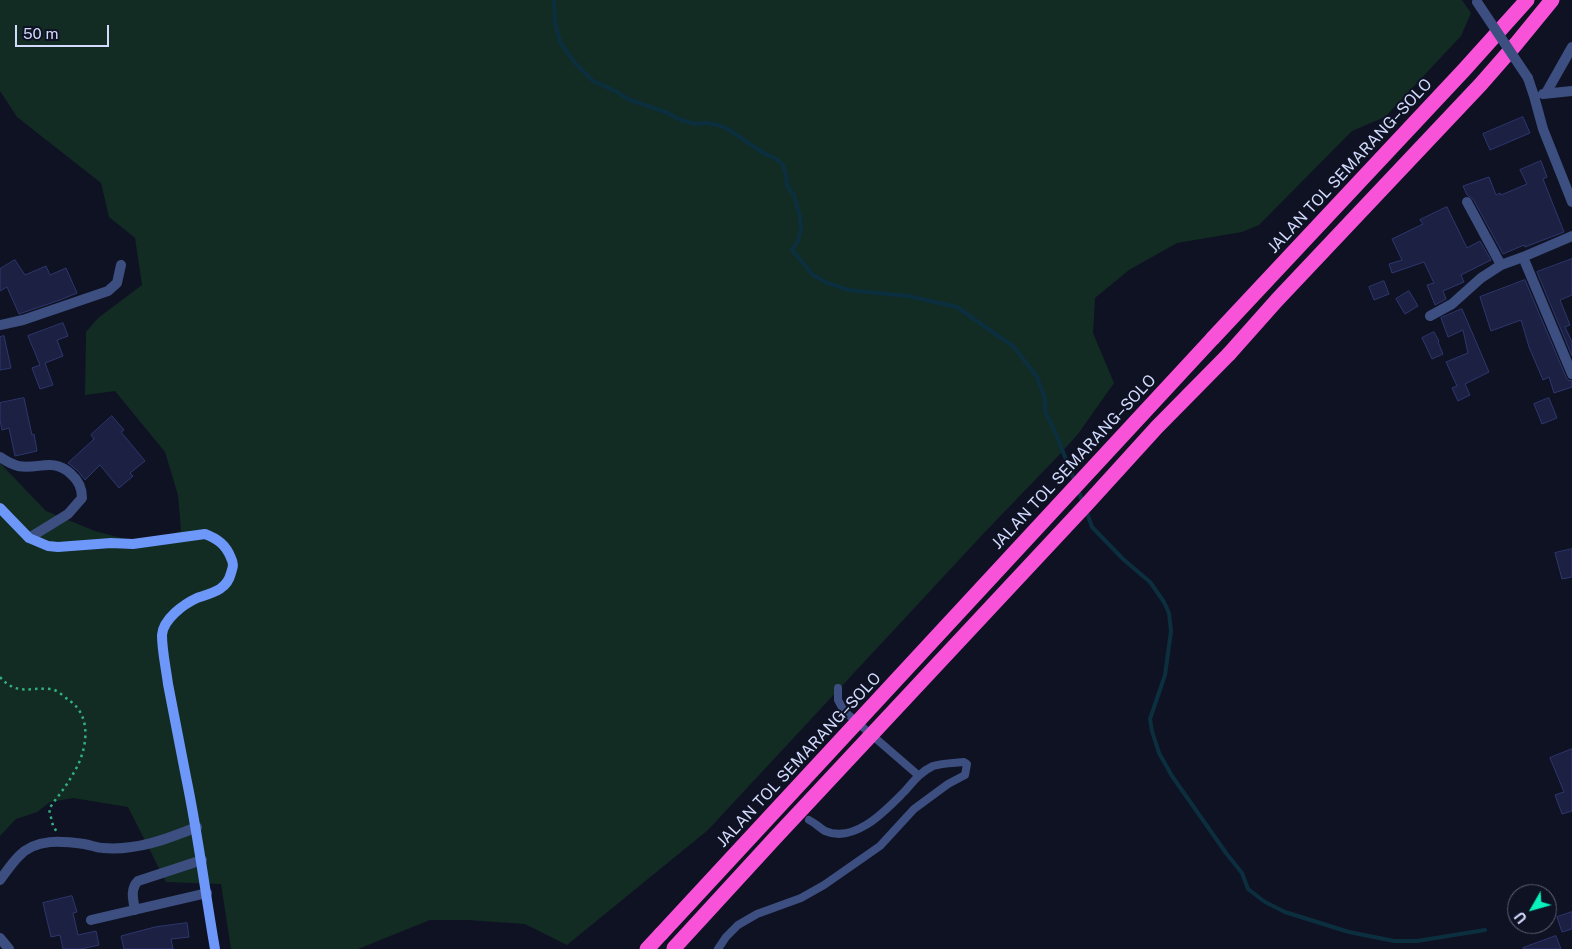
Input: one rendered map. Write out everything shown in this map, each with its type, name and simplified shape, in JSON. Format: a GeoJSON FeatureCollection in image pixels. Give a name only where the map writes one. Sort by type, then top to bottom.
{"type":"FeatureCollection","features":[{"type":"Feature","properties":{"kind":"highway","name":"JALAN TOL SEMARANG–SOLO"},"geometry":{"type":"LineString","coordinates":[[647,949],[1527,0]]}},
{"type":"Feature","properties":{"kind":"highway"},"geometry":{"type":"LineString","coordinates":[[674,948],[1158,427],[1229,354],[1276,300],[1480,84],[1552,0]]}},
{"type":"Feature","properties":{"kind":"street"},"geometry":{"type":"LineString","coordinates":[[1477,1],[1528,78],[1543,129],[1572,202]]}},
{"type":"Feature","properties":{"kind":"street"},"geometry":{"type":"LineString","coordinates":[[1546,93],[1572,47]]}},
{"type":"Feature","properties":{"kind":"street"},"geometry":{"type":"LineString","coordinates":[[1534,96],[1572,90]]}},
{"type":"Feature","properties":{"kind":"street"},"geometry":{"type":"LineString","coordinates":[[1467,202],[1501,265]]}},
{"type":"Feature","properties":{"kind":"street"},"geometry":{"type":"LineString","coordinates":[[1430,316],[1452,304],[1481,278],[1501,265],[1572,236]]}},
{"type":"Feature","properties":{"kind":"street"},"geometry":{"type":"LineString","coordinates":[[1523,257],[1572,374]]}},
{"type":"Feature","properties":{"kind":"street"},"geometry":{"type":"LineString","coordinates":[[0,326],[108,292],[117,283],[121,265]]}},
{"type":"Feature","properties":{"kind":"street"},"geometry":{"type":"LineString","coordinates":[[0,457],[7,462],[19,466],[51,465],[63,467],[74,477],[82,489],[82,498],[68,514],[29,538]]}},
{"type":"Feature","properties":{"kind":"street"},"geometry":{"type":"LineString","coordinates":[[0,508],[29,538],[48,546],[111,543],[133,544],[205,534],[226,546],[234,564],[227,584],[209,595],[196,599],[175,614],[164,625],[162,635],[165,665],[202,860],[215,949]]}},
{"type":"Feature","properties":{"kind":"street"},"geometry":{"type":"LineString","coordinates":[[0,880],[18,856],[29,847],[39,843],[83,844],[103,848],[124,848],[146,845],[196,827]]}},
{"type":"Feature","properties":{"kind":"street"},"geometry":{"type":"LineString","coordinates":[[135,910],[132,894],[133,887],[138,880],[202,860]]}},
{"type":"Feature","properties":{"kind":"street"},"geometry":{"type":"LineString","coordinates":[[91,920],[207,893]]}},
{"type":"Feature","properties":{"kind":"street"},"geometry":{"type":"LineString","coordinates":[[0,938],[9,949]]}},
{"type":"Feature","properties":{"kind":"lane"},"geometry":{"type":"LineString","coordinates":[[838,688],[838,700],[844,711],[918,775]]}},
{"type":"Feature","properties":{"kind":"lane"},"geometry":{"type":"LineString","coordinates":[[718,949],[726,937],[738,925],[757,914],[801,898],[824,885],[880,846],[914,808],[948,784],[965,775],[967,764],[964,762],[933,766],[918,775],[875,819],[863,828],[839,834],[826,831],[810,820]]}},
{"type":"Feature","properties":{"kind":"path"},"geometry":{"type":"LineString","coordinates":[[0,678],[8,686],[19,689],[52,688],[80,710],[86,726],[83,748],[74,774],[49,809],[53,826],[66,843]]}},
{"type":"Feature","properties":{"kind":"green space"},"geometry":{"type":"Polygon","coordinates":[[[0,0],[1462,0],[1471,13],[1461,36],[1385,117],[1352,131],[1259,225],[1242,232],[1177,243],[1129,270],[1095,298],[1093,333],[1114,383],[1078,434],[708,830],[567,945],[525,924],[468,920],[430,920],[358,949],[231,949],[221,884],[166,882],[128,807],[73,798],[50,802],[37,812],[16,819],[0,836],[0,463],[46,511],[95,531],[144,544],[181,531],[178,495],[165,452],[115,391],[85,395],[86,332],[98,318],[142,285],[135,238],[109,217],[101,183],[17,117],[0,91],[0,0]]]}},
{"type":"Feature","properties":{"kind":"building"},"geometry":{"type":"Polygon","coordinates":[[[1523,117],[1530,133],[1490,150],[1483,134],[1523,117]]]}},
{"type":"Feature","properties":{"kind":"building"},"geometry":{"type":"Polygon","coordinates":[[[1541,161],[1547,177],[1543,179],[1564,232],[1503,254],[1473,199],[1467,195],[1463,186],[1489,177],[1496,195],[1500,193],[1501,195],[1527,184],[1520,170],[1541,161]]]}},
{"type":"Feature","properties":{"kind":"building"},"geometry":{"type":"Polygon","coordinates":[[[1447,207],[1467,248],[1480,241],[1491,260],[1461,275],[1464,282],[1443,291],[1446,299],[1435,305],[1427,285],[1434,283],[1424,262],[1392,273],[1389,264],[1402,260],[1392,239],[1423,224],[1420,220],[1447,207]]]}},
{"type":"Feature","properties":{"kind":"building"},"geometry":{"type":"Polygon","coordinates":[[[1572,259],[1572,295],[1560,300],[1570,325],[1565,327],[1572,342],[1572,356],[1537,272],[1572,259]]]}},
{"type":"Feature","properties":{"kind":"building"},"geometry":{"type":"Polygon","coordinates":[[[15,260],[25,275],[46,266],[50,275],[66,268],[77,293],[19,314],[7,287],[0,291],[0,269],[15,260]]]}},
{"type":"Feature","properties":{"kind":"building"},"geometry":{"type":"Polygon","coordinates":[[[1525,280],[1566,377],[1572,381],[1572,387],[1554,393],[1549,377],[1543,380],[1529,347],[1521,320],[1491,331],[1480,297],[1525,280]]]}},
{"type":"Feature","properties":{"kind":"building"},"geometry":{"type":"Polygon","coordinates":[[[1384,281],[1389,294],[1374,300],[1369,287],[1384,281]]]}},
{"type":"Feature","properties":{"kind":"building"},"geometry":{"type":"Polygon","coordinates":[[[1409,291],[1418,306],[1405,314],[1396,299],[1409,291]]]}},
{"type":"Feature","properties":{"kind":"building"},"geometry":{"type":"Polygon","coordinates":[[[1462,309],[1489,372],[1465,384],[1470,395],[1458,401],[1452,388],[1457,386],[1446,362],[1468,353],[1463,330],[1448,337],[1441,318],[1462,309]]]}},
{"type":"Feature","properties":{"kind":"building"},"geometry":{"type":"Polygon","coordinates":[[[63,323],[68,336],[57,340],[63,356],[45,363],[53,385],[40,389],[32,368],[40,365],[28,336],[63,323]]]}},
{"type":"Feature","properties":{"kind":"building"},"geometry":{"type":"Polygon","coordinates":[[[1434,332],[1443,354],[1432,359],[1422,338],[1434,332]]]}},
{"type":"Feature","properties":{"kind":"building"},"geometry":{"type":"Polygon","coordinates":[[[4,336],[11,368],[0,370],[0,337],[4,336]]]}},
{"type":"Feature","properties":{"kind":"building"},"geometry":{"type":"Polygon","coordinates":[[[24,398],[37,451],[15,456],[9,428],[2,430],[0,403],[24,398]]]}},
{"type":"Feature","properties":{"kind":"building"},"geometry":{"type":"Polygon","coordinates":[[[1549,398],[1557,418],[1542,424],[1534,404],[1549,398]]]}},
{"type":"Feature","properties":{"kind":"building"},"geometry":{"type":"Polygon","coordinates":[[[112,416],[124,430],[121,432],[145,461],[130,473],[133,476],[119,488],[100,465],[85,480],[68,463],[94,439],[91,435],[112,416]]]}},
{"type":"Feature","properties":{"kind":"building"},"geometry":{"type":"Polygon","coordinates":[[[1572,549],[1572,577],[1562,579],[1555,553],[1572,549]]]}},
{"type":"Feature","properties":{"kind":"building"},"geometry":{"type":"Polygon","coordinates":[[[1572,749],[1572,811],[1562,814],[1555,795],[1564,792],[1550,758],[1572,749]]]}},
{"type":"Feature","properties":{"kind":"building"},"geometry":{"type":"Polygon","coordinates":[[[72,896],[77,912],[73,913],[78,935],[96,931],[99,945],[81,949],[63,949],[60,935],[51,937],[43,903],[72,896]]]}},
{"type":"Feature","properties":{"kind":"building"},"geometry":{"type":"Polygon","coordinates":[[[1572,912],[1572,929],[1562,932],[1557,917],[1572,912]]]}},
{"type":"Feature","properties":{"kind":"building"},"geometry":{"type":"Polygon","coordinates":[[[187,923],[189,937],[171,939],[173,949],[124,949],[121,936],[155,927],[187,923]]]}},
{"type":"Feature","properties":{"kind":"building"},"geometry":{"type":"Polygon","coordinates":[[[1556,936],[1561,949],[1523,949],[1523,948],[1556,936]]]}},
{"type":"Feature","properties":{"kind":"waterway"},"geometry":{"type":"LineString","coordinates":[[554,0],[555,22],[560,42],[575,63],[593,81],[630,100],[668,113],[678,119],[695,124],[718,125],[728,129],[783,165],[787,186],[794,195],[800,217],[801,229],[798,241],[792,250],[813,275],[825,282],[848,290],[908,296],[957,307],[1014,347],[1037,377],[1045,399],[1045,411],[1075,482]]}},
{"type":"Feature","properties":{"kind":"waterway"},"geometry":{"type":"LineString","coordinates":[[1078,489],[1083,503]]}},
{"type":"Feature","properties":{"kind":"waterway"},"geometry":{"type":"LineString","coordinates":[[1086,510],[1092,527],[1123,559],[1150,582],[1169,613],[1171,631],[1165,675],[1150,719],[1152,731],[1159,753],[1172,776],[1242,873],[1248,889],[1265,902],[1285,912],[1349,932],[1394,941],[1417,941],[1485,930]]}}]}
